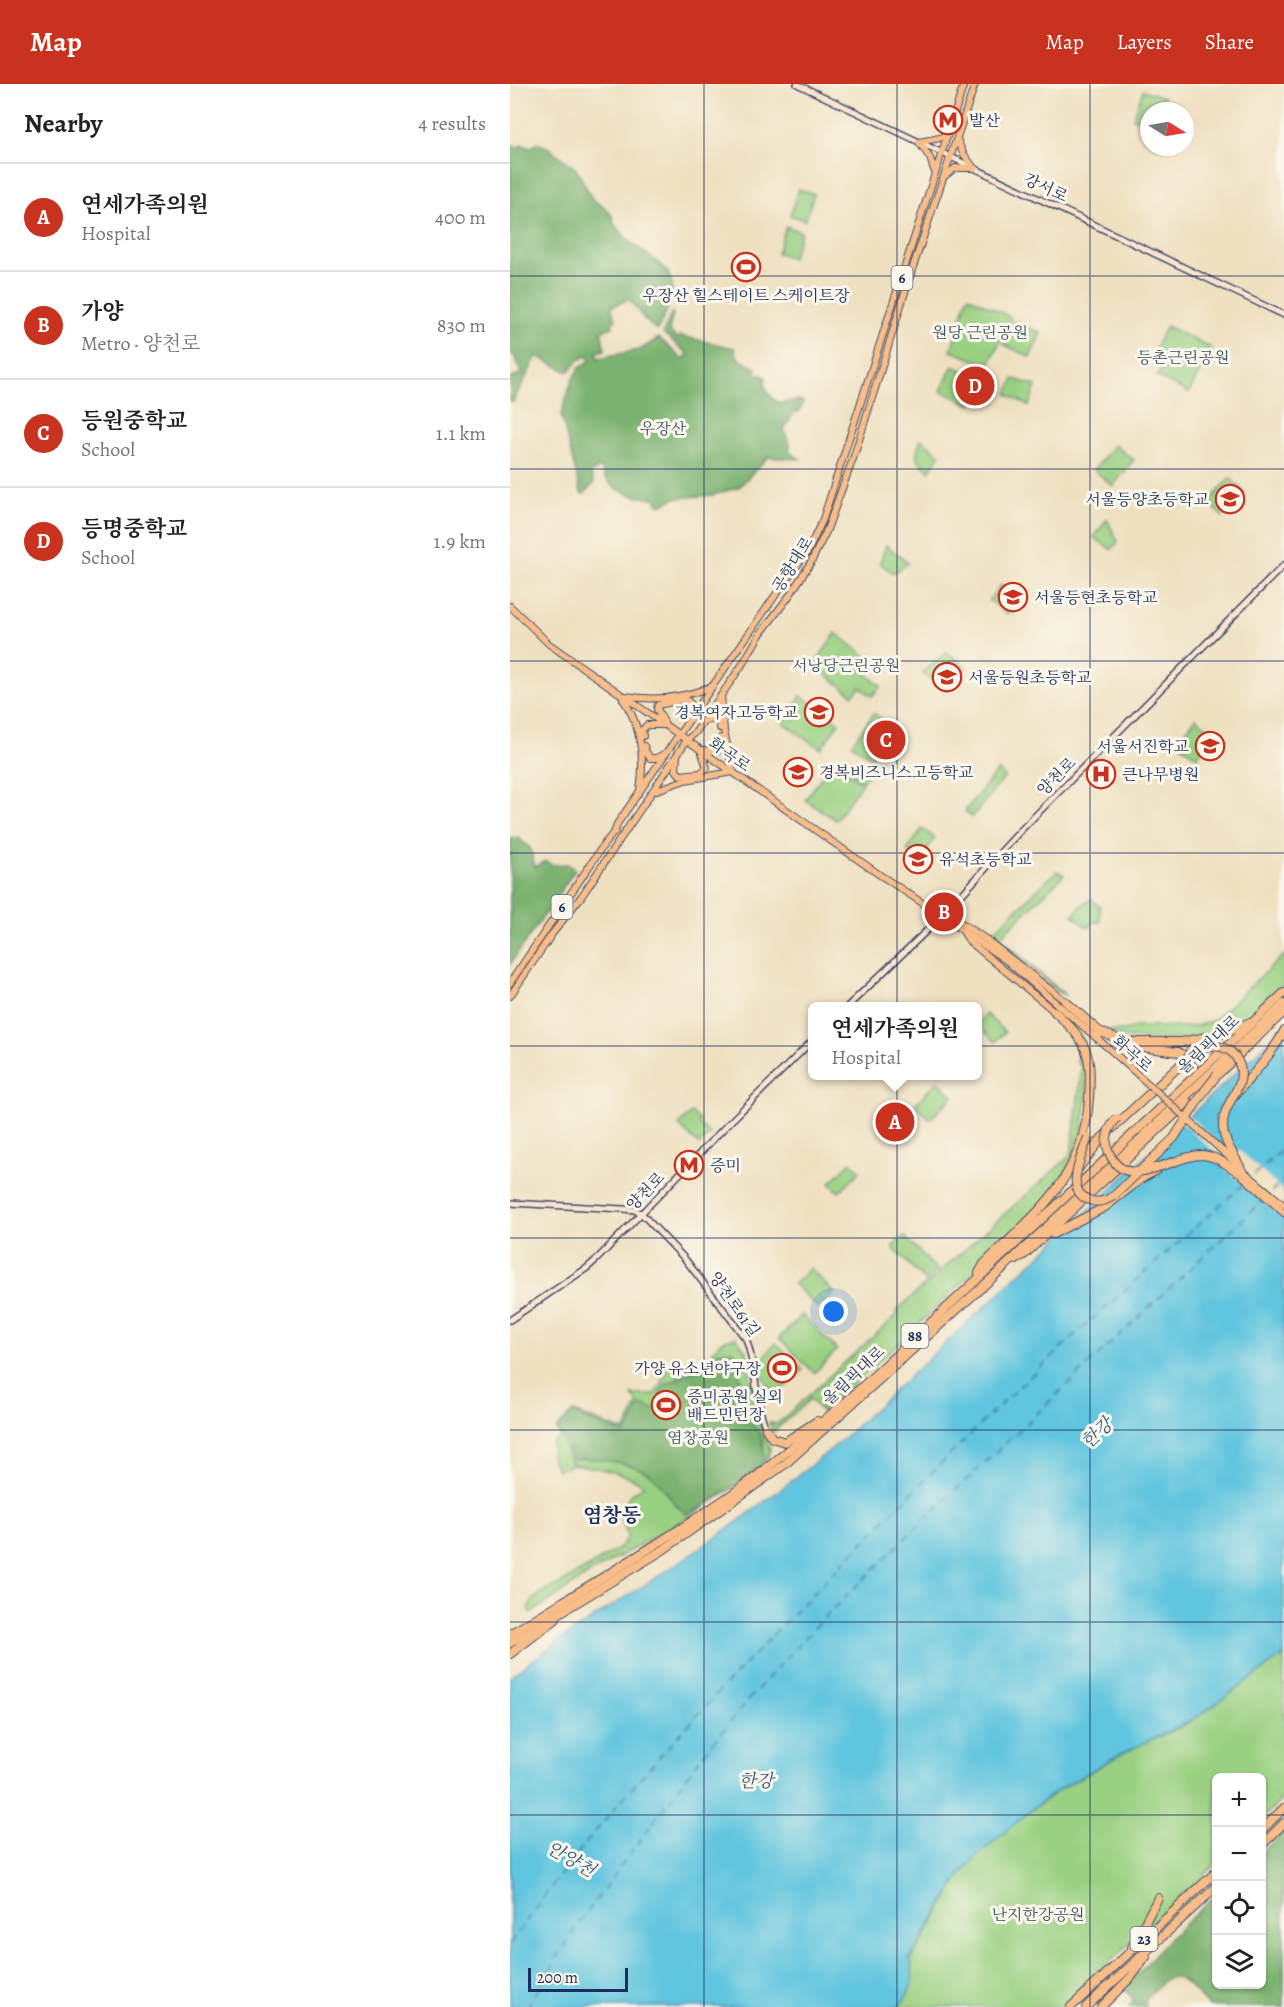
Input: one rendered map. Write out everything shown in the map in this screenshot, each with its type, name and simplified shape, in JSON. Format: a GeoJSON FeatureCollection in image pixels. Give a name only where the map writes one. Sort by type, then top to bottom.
{"type":"FeatureCollection","features":[{"type":"Feature","properties":{"kind":"highway","name":"올림픽대로"},"geometry":{"type":"LineString","coordinates":[[510,1634],[690,1521],[779,1458],[848,1400],[1284,993]]}},
{"type":"Feature","properties":{"kind":"highway"},"geometry":{"type":"LineString","coordinates":[[1065,1001],[1102,1035],[1118,1044],[1178,1052],[1186,1057],[1193,1067]]}},
{"type":"Feature","properties":{"kind":"highway","name":"올림픽대로"},"geometry":{"type":"LineString","coordinates":[[510,1643],[663,1550],[784,1465],[1000,1271],[1284,1004]]}},
{"type":"Feature","properties":{"kind":"highway"},"geometry":{"type":"LineString","coordinates":[[1054,1011],[1077,1033],[1093,1068],[1088,1137],[1075,1174],[1076,1185],[1087,1199],[1097,1202],[1107,1200],[1114,1195],[1174,1138],[1216,1075],[1284,1012]]}},
{"type":"Feature","properties":{"kind":"highway"},"geometry":{"type":"LineString","coordinates":[[1036,1213],[1045,1208],[1064,1187],[1102,1138],[1190,1050],[1257,1018]]}},
{"type":"Feature","properties":{"kind":"highway"},"geometry":{"type":"LineString","coordinates":[[1099,1031],[1131,1042],[1182,1042],[1226,1033]]}},
{"type":"Feature","properties":{"kind":"highway"},"geometry":{"type":"LineString","coordinates":[[1228,1103],[1261,1067],[1284,1032]]}},
{"type":"Feature","properties":{"kind":"highway"},"geometry":{"type":"LineString","coordinates":[[1205,1046],[1217,1046],[1228,1050],[1236,1058],[1241,1075],[1239,1086],[1224,1114],[1223,1131],[1240,1170],[1218,1159],[1203,1155],[1187,1157],[1143,1172],[1127,1171],[1111,1158],[1106,1142],[1110,1127],[1117,1118],[1178,1064],[1205,1046]]}},
{"type":"Feature","properties":{"kind":"highway"},"geometry":{"type":"LineString","coordinates":[[975,1280],[984,1263],[1036,1213],[1070,1172],[1082,1144],[1088,1113],[1090,1060]]}},
{"type":"Feature","properties":{"kind":"highway"},"geometry":{"type":"LineString","coordinates":[[1025,1254],[1188,1102]]}},
{"type":"Feature","properties":{"kind":"highway"},"geometry":{"type":"LineString","coordinates":[[1000,1271],[1052,1234],[1105,1207],[1142,1178],[1164,1165]]}},
{"type":"Feature","properties":{"kind":"highway"},"geometry":{"type":"LineString","coordinates":[[766,1429],[777,1441],[788,1442],[848,1400]]}},
{"type":"Feature","properties":{"kind":"highway"},"geometry":{"type":"LineString","coordinates":[[510,1654],[549,1626],[564,1610]]}},
{"type":"Feature","properties":{"kind":"highway"},"geometry":{"type":"LineString","coordinates":[[1265,1827],[1284,1808]]}},
{"type":"Feature","properties":{"kind":"highway"},"geometry":{"type":"LineString","coordinates":[[1266,1821],[1274,1818]]}},
{"type":"Feature","properties":{"kind":"highway"},"geometry":{"type":"LineString","coordinates":[[1266,1841],[1284,1824]]}},
{"type":"Feature","properties":{"kind":"highway","name":"23"},"geometry":{"type":"LineString","coordinates":[[1071,2007],[1212,1876]]}},
{"type":"Feature","properties":{"kind":"highway","name":"23"},"geometry":{"type":"LineString","coordinates":[[1086,2007],[1212,1891]]}},
{"type":"Feature","properties":{"kind":"highway"},"geometry":{"type":"LineString","coordinates":[[1126,1956],[1152,1913],[1158,1898]]}},
{"type":"Feature","properties":{"kind":"highway"},"geometry":{"type":"LineString","coordinates":[[1104,2005],[1132,1976],[1155,1944]]}},
{"type":"Feature","properties":{"kind":"main road","name":"강서로"},"geometry":{"type":"LineString","coordinates":[[797,84],[1284,315]]}},
{"type":"Feature","properties":{"kind":"main road","name":"공항대로"},"geometry":{"type":"LineString","coordinates":[[510,983],[680,735],[690,717],[808,551],[823,519],[964,84]]}},
{"type":"Feature","properties":{"kind":"main road","name":"공항대로"},"geometry":{"type":"LineString","coordinates":[[510,996],[552,934],[581,897],[687,740],[703,721],[815,555],[826,532],[854,456],[942,179],[975,84]]}},
{"type":"Feature","properties":{"kind":"main road"},"geometry":{"type":"LineString","coordinates":[[935,172],[930,158],[919,142],[940,138],[947,134]]}},
{"type":"Feature","properties":{"kind":"main road"},"geometry":{"type":"LineString","coordinates":[[957,139],[963,153],[974,168]]}},
{"type":"Feature","properties":{"kind":"main road"},"geometry":{"type":"LineString","coordinates":[[942,179],[955,168],[974,168]]}},
{"type":"Feature","properties":{"kind":"main road","name":"양천로"},"geometry":{"type":"LineString","coordinates":[[852,1002],[942,916],[1021,830],[1284,565]]}},
{"type":"Feature","properties":{"kind":"main road","name":"화곡로"},"geometry":{"type":"LineString","coordinates":[[510,606],[549,645],[1007,961],[1041,989],[1240,1170]]}},
{"type":"Feature","properties":{"kind":"main road"},"geometry":{"type":"LineString","coordinates":[[621,696],[646,700],[658,699],[689,694],[713,686]]}},
{"type":"Feature","properties":{"kind":"main road"},"geometry":{"type":"LineString","coordinates":[[654,791],[685,780],[732,772],[721,707],[722,693]]}},
{"type":"Feature","properties":{"kind":"main road"},"geometry":{"type":"LineString","coordinates":[[621,696],[634,718],[640,744],[643,762],[640,792]]}},
{"type":"Feature","properties":{"kind":"main road"},"geometry":{"type":"LineString","coordinates":[[668,752],[657,758],[648,756],[642,730],[647,725],[666,725],[657,708],[663,702],[689,700],[692,707],[690,717]]}},
{"type":"Feature","properties":{"kind":"main road"},"geometry":{"type":"LineString","coordinates":[[677,755],[676,770],[680,775],[700,773],[707,768],[701,750],[718,751],[723,745],[719,722],[714,719],[703,721]]}},
{"type":"Feature","properties":{"kind":"main road"},"geometry":{"type":"LineString","coordinates":[[942,916],[957,920],[1024,967],[1065,1001]]}},
{"type":"Feature","properties":{"kind":"main road","name":"화곡로"},"geometry":{"type":"LineString","coordinates":[[960,928],[970,942],[1054,1011]]}},
{"type":"Feature","properties":{"kind":"main road","name":"양천로"},"geometry":{"type":"LineString","coordinates":[[510,1320],[587,1268],[808,1046]]}},
{"type":"Feature","properties":{"kind":"main road"},"geometry":{"type":"LineString","coordinates":[[1240,1170],[1284,1205]]}},
{"type":"Feature","properties":{"kind":"main road"},"geometry":{"type":"LineString","coordinates":[[1240,1170],[1284,1213]]}},
{"type":"Feature","properties":{"kind":"main road"},"geometry":{"type":"LineString","coordinates":[[510,1203],[623,1209],[635,1210],[642,1214]]}},
{"type":"Feature","properties":{"kind":"main road","name":"양천로61길"},"geometry":{"type":"LineString","coordinates":[[642,1214],[685,1259],[746,1339],[766,1429]]}},
{"type":"Feature","properties":{"kind":"green space"},"geometry":{"type":"Polygon","coordinates":[[[1143,90],[1164,97],[1163,102],[1140,102],[1140,121],[1133,118],[1143,90]]]}},
{"type":"Feature","properties":{"kind":"green space","name":"우장산"},"geometry":{"type":"Polygon","coordinates":[[[537,143],[549,148],[576,169],[593,200],[607,209],[614,219],[613,223],[624,236],[658,262],[667,272],[672,284],[671,298],[657,330],[645,320],[629,299],[611,307],[616,320],[612,323],[613,327],[601,331],[605,350],[597,352],[598,358],[640,350],[659,338],[683,360],[688,354],[663,333],[672,312],[669,330],[677,339],[680,336],[735,348],[739,358],[757,369],[754,372],[766,377],[765,386],[773,399],[779,403],[800,400],[803,403],[799,412],[795,411],[784,429],[790,445],[789,451],[800,459],[768,457],[739,487],[713,495],[675,498],[660,505],[654,498],[635,496],[618,489],[607,480],[601,468],[590,472],[594,483],[584,494],[581,493],[561,415],[572,380],[579,368],[590,361],[588,355],[580,359],[568,372],[537,356],[513,402],[510,402],[510,379],[521,373],[514,355],[510,354],[510,145],[519,148],[521,144],[530,148],[537,143]]]}},
{"type":"Feature","properties":{"kind":"green space"},"geometry":{"type":"Polygon","coordinates":[[[799,189],[814,194],[805,220],[790,215],[799,189]]]}},
{"type":"Feature","properties":{"kind":"green space"},"geometry":{"type":"Polygon","coordinates":[[[786,226],[801,232],[792,258],[777,253],[786,226]]]}},
{"type":"Feature","properties":{"kind":"green space","name":"원당 근린공원"},"geometry":{"type":"Polygon","coordinates":[[[968,296],[1011,317],[989,365],[951,351],[968,296]]]}},
{"type":"Feature","properties":{"kind":"green space"},"geometry":{"type":"Polygon","coordinates":[[[1014,321],[1041,333],[1030,357],[1003,344],[1014,321]]]}},
{"type":"Feature","properties":{"kind":"green space","name":"등촌근린공원"},"geometry":{"type":"Polygon","coordinates":[[[1166,326],[1211,348],[1189,393],[1157,377],[1163,365],[1150,359],[1166,326]]]}},
{"type":"Feature","properties":{"kind":"green space"},"geometry":{"type":"Polygon","coordinates":[[[953,366],[984,381],[972,405],[941,391],[953,366]]]}},
{"type":"Feature","properties":{"kind":"green space"},"geometry":{"type":"Polygon","coordinates":[[[1014,379],[1036,386],[1029,406],[1007,394],[1014,379]]]}},
{"type":"Feature","properties":{"kind":"green space"},"geometry":{"type":"Polygon","coordinates":[[[921,439],[940,455],[929,471],[917,457],[921,439]]]}},
{"type":"Feature","properties":{"kind":"green space"},"geometry":{"type":"Polygon","coordinates":[[[1114,445],[1134,460],[1113,486],[1094,470],[1114,445]]]}},
{"type":"Feature","properties":{"kind":"green space"},"geometry":{"type":"Polygon","coordinates":[[[1230,478],[1245,493],[1223,517],[1208,503],[1230,478]]]}},
{"type":"Feature","properties":{"kind":"green space"},"geometry":{"type":"Polygon","coordinates":[[[1107,519],[1118,542],[1111,550],[1094,537],[1107,519]]]}},
{"type":"Feature","properties":{"kind":"green space"},"geometry":{"type":"Polygon","coordinates":[[[886,545],[908,563],[893,573],[880,563],[886,545]]]}},
{"type":"Feature","properties":{"kind":"green space"},"geometry":{"type":"Polygon","coordinates":[[[1001,585],[1019,600],[1007,614],[989,600],[1001,585]]]}},
{"type":"Feature","properties":{"kind":"green space","name":"서낭당근린공원"},"geometry":{"type":"Polygon","coordinates":[[[836,633],[873,662],[865,673],[881,686],[872,696],[860,687],[853,695],[814,665],[836,633]]]}},
{"type":"Feature","properties":{"kind":"green space"},"geometry":{"type":"Polygon","coordinates":[[[947,652],[966,667],[946,690],[922,673],[947,652]]]}},
{"type":"Feature","properties":{"kind":"green space"},"geometry":{"type":"Polygon","coordinates":[[[801,696],[839,722],[821,749],[783,723],[801,696]]]}},
{"type":"Feature","properties":{"kind":"green space"},"geometry":{"type":"Polygon","coordinates":[[[874,713],[893,728],[871,758],[852,744],[874,713]]]}},
{"type":"Feature","properties":{"kind":"green space"},"geometry":{"type":"Polygon","coordinates":[[[1196,718],[1215,733],[1197,757],[1177,742],[1196,718]]]}},
{"type":"Feature","properties":{"kind":"green space"},"geometry":{"type":"Polygon","coordinates":[[[846,756],[869,772],[863,781],[838,766],[862,783],[836,820],[805,800],[835,758],[841,763],[846,756]]]}},
{"type":"Feature","properties":{"kind":"green space"},"geometry":{"type":"Polygon","coordinates":[[[998,770],[1005,777],[972,817],[965,811],[998,770]]]}},
{"type":"Feature","properties":{"kind":"green space"},"geometry":{"type":"Polygon","coordinates":[[[922,829],[935,838],[920,860],[907,851],[922,829]]]}},
{"type":"Feature","properties":{"kind":"green space"},"geometry":{"type":"Polygon","coordinates":[[[517,837],[530,848],[535,867],[546,861],[552,865],[567,864],[575,870],[510,964],[510,839],[517,837]]]}},
{"type":"Feature","properties":{"kind":"green space"},"geometry":{"type":"Polygon","coordinates":[[[1057,871],[1064,875],[999,938],[993,932],[1057,871]]]}},
{"type":"Feature","properties":{"kind":"green space"},"geometry":{"type":"Polygon","coordinates":[[[1092,899],[1100,907],[1100,922],[1091,922],[1091,927],[1085,926],[1073,915],[1082,905],[1092,899]]]}},
{"type":"Feature","properties":{"kind":"green space"},"geometry":{"type":"Polygon","coordinates":[[[978,919],[986,934],[993,932],[1065,995],[1054,990],[1039,975],[974,925],[974,920],[978,919]]]}},
{"type":"Feature","properties":{"kind":"green space"},"geometry":{"type":"Polygon","coordinates":[[[1284,955],[1284,984],[1234,1027],[1226,1031],[1171,1040],[1134,1039],[1110,1034],[1109,1030],[1121,1031],[1135,1027],[1185,1027],[1214,1020],[1284,955]]]}},
{"type":"Feature","properties":{"kind":"green space"},"geometry":{"type":"Polygon","coordinates":[[[986,1014],[1005,1032],[995,1042],[982,1029],[982,1018],[986,1014]]]}},
{"type":"Feature","properties":{"kind":"green space"},"geometry":{"type":"Polygon","coordinates":[[[1077,1059],[1087,1064],[1088,1071],[1081,1136],[1066,1171],[1047,1198],[948,1297],[822,1412],[810,1399],[773,1432],[769,1423],[777,1424],[897,1315],[896,1311],[1071,1155],[1082,1066],[1078,1064],[1077,1059]]]}},
{"type":"Feature","properties":{"kind":"green space"},"geometry":{"type":"Polygon","coordinates":[[[938,1081],[953,1096],[930,1119],[915,1104],[938,1081]]]}},
{"type":"Feature","properties":{"kind":"green space"},"geometry":{"type":"Polygon","coordinates":[[[692,1112],[700,1121],[699,1124],[710,1134],[699,1145],[679,1125],[692,1112]]]}},
{"type":"Feature","properties":{"kind":"green space"},"geometry":{"type":"Polygon","coordinates":[[[851,1162],[860,1171],[839,1192],[830,1183],[851,1162]]]}},
{"type":"Feature","properties":{"kind":"green space"},"geometry":{"type":"Polygon","coordinates":[[[904,1236],[937,1270],[925,1281],[892,1247],[904,1236]]]}},
{"type":"Feature","properties":{"kind":"green space"},"geometry":{"type":"Polygon","coordinates":[[[810,1268],[834,1293],[818,1308],[794,1284],[810,1268]]]}},
{"type":"Feature","properties":{"kind":"green space"},"geometry":{"type":"Polygon","coordinates":[[[802,1315],[837,1350],[814,1373],[779,1338],[802,1315]]]}},
{"type":"Feature","properties":{"kind":"green space","name":"염창공원"},"geometry":{"type":"Polygon","coordinates":[[[736,1337],[747,1353],[757,1419],[770,1449],[766,1462],[727,1492],[685,1519],[592,1572],[531,1613],[528,1609],[530,1605],[544,1591],[557,1586],[621,1547],[628,1536],[620,1515],[629,1496],[644,1485],[619,1473],[573,1464],[562,1439],[572,1465],[557,1470],[551,1456],[552,1443],[560,1437],[556,1430],[573,1412],[624,1431],[638,1403],[632,1395],[653,1395],[663,1383],[667,1373],[665,1370],[671,1365],[678,1376],[702,1363],[720,1342],[736,1337]]]}},
{"type":"Feature","properties":{"kind":"green space","name":"가양 유소년야구장"},"geometry":{"type":"Polygon","coordinates":[[[776,1343],[803,1370],[777,1394],[766,1383],[762,1369],[766,1355],[776,1343]]]}},
{"type":"Feature","properties":{"kind":"green space","name":"염창공원"},"geometry":{"type":"Polygon","coordinates":[[[733,1350],[745,1398],[747,1422],[760,1434],[764,1462],[717,1498],[686,1514],[656,1479],[644,1471],[614,1462],[574,1459],[557,1428],[572,1413],[625,1434],[640,1405],[672,1413],[676,1403],[659,1395],[665,1385],[695,1371],[715,1353],[733,1350]]]}},
{"type":"Feature","properties":{"kind":"green space","name":"난지한강공원"},"geometry":{"type":"Polygon","coordinates":[[[1284,1655],[1284,1797],[1266,1815],[1266,1773],[1212,1773],[1212,1868],[1064,2007],[879,2007],[922,1942],[961,1875],[977,1856],[1001,1834],[1057,1791],[1135,1746],[1181,1727],[1284,1655]]]}},
{"type":"Feature","properties":{"kind":"green space"},"geometry":{"type":"Polygon","coordinates":[[[1284,1831],[1284,2007],[1209,2007],[1184,1982],[1172,1978],[1163,1981],[1145,2000],[1146,2007],[1129,2007],[1134,2000],[1126,1991],[1127,1986],[1168,1940],[1212,1898],[1212,1989],[1266,1989],[1266,1848],[1284,1831]]]}},
{"type":"Feature","properties":{"kind":"water","name":"한강"},"geometry":{"type":"Polygon","coordinates":[[[1284,1028],[1284,1655],[1197,1717],[1115,1757],[1057,1791],[977,1856],[961,1875],[910,1958],[913,1972],[912,1984],[907,1996],[898,2007],[510,2007],[510,1677],[569,1634],[715,1538],[836,1445],[1284,1028]]]}},
{"type":"Feature","properties":{"kind":"pier"},"geometry":{"type":"Polygon","coordinates":[[[1186,1114],[1229,1152],[1239,1150],[1284,1192],[1284,1219],[1224,1167],[1223,1160],[1179,1120],[1186,1114]]]}},
{"type":"Feature","properties":{"kind":"ferry route"},"geometry":{"type":"LineString","coordinates":[[1254,1175],[1284,1148]]}},
{"type":"Feature","properties":{"kind":"ferry route"},"geometry":{"type":"LineString","coordinates":[[1271,1192],[1284,1180]]}},
{"type":"Feature","properties":{"kind":"ferry route"},"geometry":{"type":"LineString","coordinates":[[510,1944],[575,1856],[645,1773],[794,1613],[1020,1386],[1246,1182]]}},
{"type":"Feature","properties":{"kind":"ferry route"},"geometry":{"type":"LineString","coordinates":[[527,2007],[577,1926],[698,1761],[755,1692],[819,1623],[926,1518],[1263,1200]]}},
{"type":"Feature","properties":{"kind":"place","name":"발산"},"geometry":{"type":"Point","coordinates":[948,120]}},
{"type":"Feature","properties":{"kind":"place","name":"우장산 힐스테이트 스케이트장"},"geometry":{"type":"Point","coordinates":[746,267]}},
{"type":"Feature","properties":{"kind":"place","name":"등명중학교"},"geometry":{"type":"Point","coordinates":[975,386]}},
{"type":"Feature","properties":{"kind":"place","name":"서울등양초등학교"},"geometry":{"type":"Point","coordinates":[1230,499]}},
{"type":"Feature","properties":{"kind":"place","name":"서울등현초등학교"},"geometry":{"type":"Point","coordinates":[1013,597]}},
{"type":"Feature","properties":{"kind":"place","name":"서울등원초등학교"},"geometry":{"type":"Point","coordinates":[947,677]}},
{"type":"Feature","properties":{"kind":"place","name":"경복여자고등학교"},"geometry":{"type":"Point","coordinates":[819,712]}},
{"type":"Feature","properties":{"kind":"place","name":"등원중학교"},"geometry":{"type":"Point","coordinates":[886,740]}},
{"type":"Feature","properties":{"kind":"place","name":"서울서진학교"},"geometry":{"type":"Point","coordinates":[1210,746]}},
{"type":"Feature","properties":{"kind":"place","name":"경복비즈니스고등학교"},"geometry":{"type":"Point","coordinates":[798,772]}},
{"type":"Feature","properties":{"kind":"place","name":"큰나무병원"},"geometry":{"type":"Point","coordinates":[1101,774]}},
{"type":"Feature","properties":{"kind":"place","name":"유석초등학교"},"geometry":{"type":"Point","coordinates":[918,859]}},
{"type":"Feature","properties":{"kind":"place","name":"가양"},"geometry":{"type":"Point","coordinates":[944,912]}},
{"type":"Feature","properties":{"kind":"place","name":"연세가족의원"},"geometry":{"type":"Point","coordinates":[895,1122]}},
{"type":"Feature","properties":{"kind":"place","name":"증미"},"geometry":{"type":"Point","coordinates":[689,1165]}},
{"type":"Feature","properties":{"kind":"place","name":"가양 유소년야구장"},"geometry":{"type":"Point","coordinates":[782,1368]}},
{"type":"Feature","properties":{"kind":"place","name":"증미공원 실외 배드민턴장"},"geometry":{"type":"Point","coordinates":[666,1405]}},
{"type":"Feature","properties":{"kind":"district","name":"염창동"},"geometry":{"type":"Point","coordinates":[612,1515]}},
{"type":"Feature","properties":{"kind":"water label","name":"안양천"},"geometry":{"type":"Point","coordinates":[571,1859]}}]}
